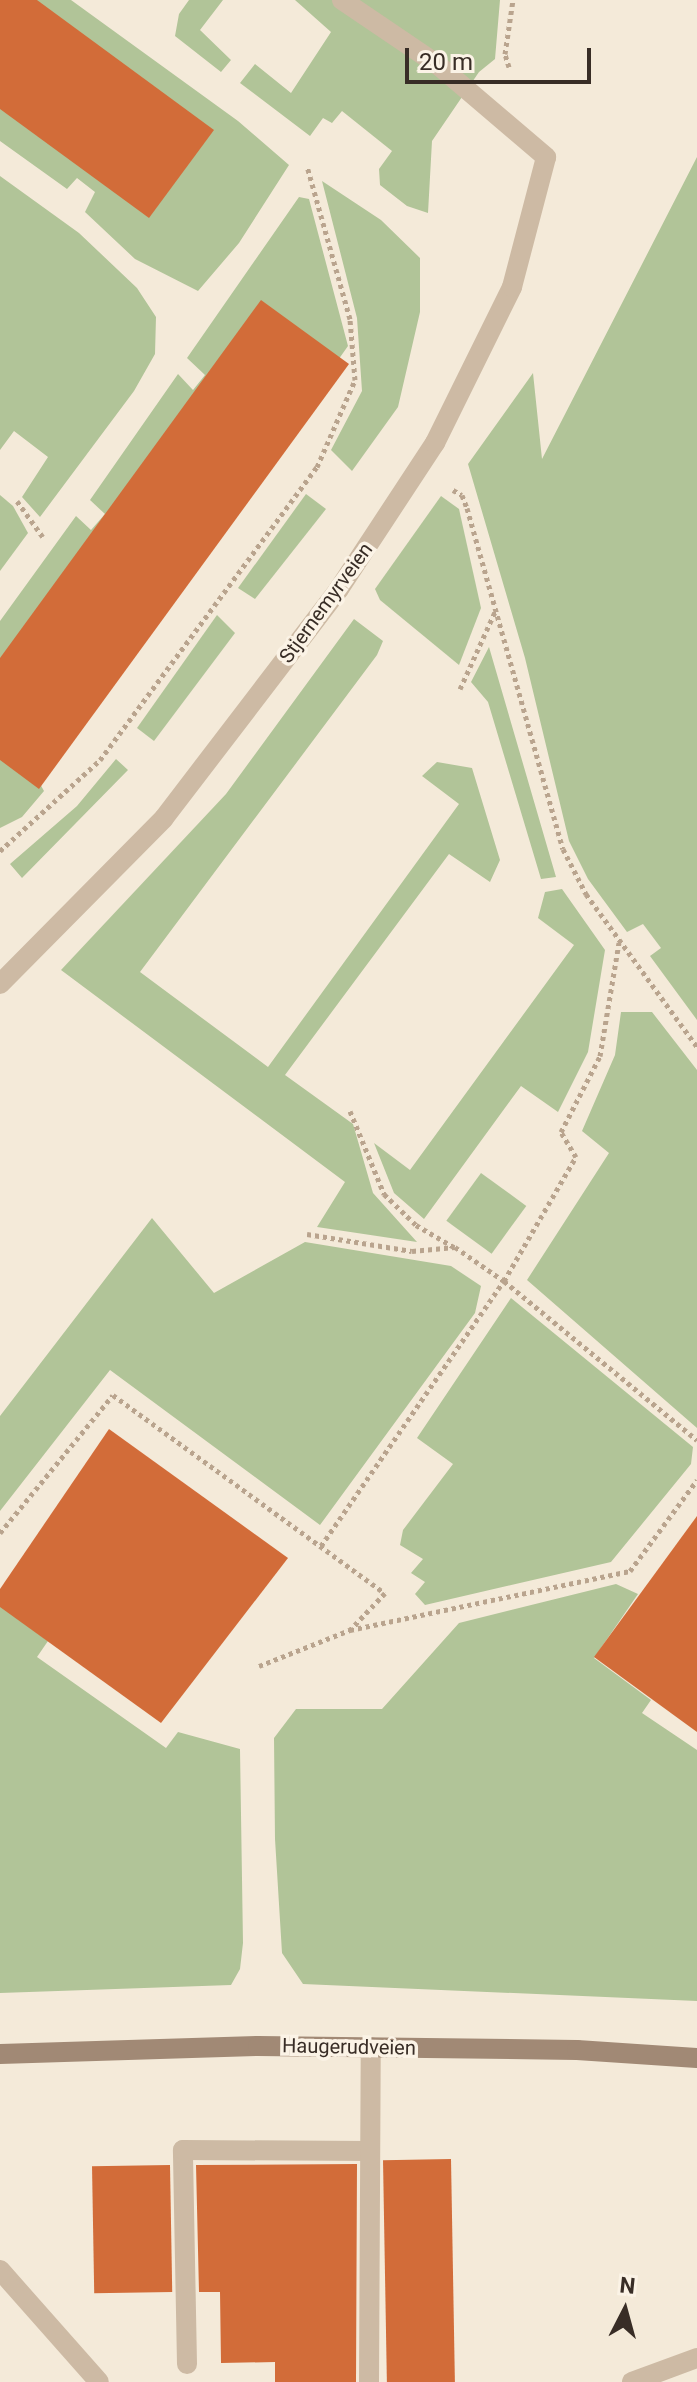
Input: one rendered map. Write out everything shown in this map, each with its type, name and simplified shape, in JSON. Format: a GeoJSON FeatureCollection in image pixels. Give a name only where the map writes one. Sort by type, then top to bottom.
{"type":"FeatureCollection","features":[{"type":"Feature","properties":{"kind":"street","name":"Stjernemyrveien"},"geometry":{"type":"LineString","coordinates":[[0,984],[164,818],[339,589],[435,443],[512,287],[546,157],[438,65],[342,0]]}},
{"type":"Feature","properties":{"kind":"street","name":"Haugerudveien"},"geometry":{"type":"LineString","coordinates":[[0,2054],[371,2047],[697,2058]]}},
{"type":"Feature","properties":{"kind":"street"},"geometry":{"type":"LineString","coordinates":[[369,2382],[371,2047]]}},
{"type":"Feature","properties":{"kind":"street"},"geometry":{"type":"LineString","coordinates":[[187,2364],[183,2150],[370,2151]]}},
{"type":"Feature","properties":{"kind":"street"},"geometry":{"type":"LineString","coordinates":[[0,2270],[99,2382]]}},
{"type":"Feature","properties":{"kind":"street"},"geometry":{"type":"LineString","coordinates":[[632,2382],[697,2358]]}},
{"type":"Feature","properties":{"kind":"path"},"geometry":{"type":"LineString","coordinates":[[0,851],[100,760],[317,467],[355,380],[350,319],[307,166]]}},
{"type":"Feature","properties":{"kind":"path"},"geometry":{"type":"LineString","coordinates":[[449,488],[462,495],[563,849],[619,943],[697,1047]]}},
{"type":"Feature","properties":{"kind":"path"},"geometry":{"type":"LineString","coordinates":[[17,501],[43,537]]}},
{"type":"Feature","properties":{"kind":"path"},"geometry":{"type":"LineString","coordinates":[[460,689],[495,611]]}},
{"type":"Feature","properties":{"kind":"path"},"geometry":{"type":"LineString","coordinates":[[321,1546],[504,1281],[576,1157],[561,1132],[600,1056],[619,943]]}},
{"type":"Feature","properties":{"kind":"path"},"geometry":{"type":"LineString","coordinates":[[350,1111],[384,1194],[416,1225],[504,1281],[697,1440]]}},
{"type":"Feature","properties":{"kind":"path"},"geometry":{"type":"LineString","coordinates":[[307,1234],[412,1251],[455,1247]]}},
{"type":"Feature","properties":{"kind":"path"},"geometry":{"type":"LineString","coordinates":[[0,1533],[113,1395],[385,1593],[350,1630]]}},
{"type":"Feature","properties":{"kind":"path"},"geometry":{"type":"LineString","coordinates":[[259,1666],[350,1630],[630,1571],[697,1480]]}},
{"type":"Feature","properties":{"kind":"green space"},"geometry":{"type":"Polygon","coordinates":[[[0,0],[71,0],[238,121],[289,165],[239,243],[198,291],[135,259],[85,212],[95,192],[77,178],[67,189],[0,141],[0,0]]]}},
{"type":"Feature","properties":{"kind":"green space"},"geometry":{"type":"Polygon","coordinates":[[[189,0],[223,0],[200,30],[231,60],[221,72],[175,36],[179,14],[189,0]]]}},
{"type":"Feature","properties":{"kind":"green space"},"geometry":{"type":"Polygon","coordinates":[[[295,0],[500,0],[495,59],[479,72],[432,141],[428,213],[407,206],[380,185],[379,169],[392,151],[342,111],[332,123],[323,118],[310,136],[240,83],[255,64],[291,93],[331,32],[295,0]]]}},
{"type":"Feature","properties":{"kind":"green space"},"geometry":{"type":"Polygon","coordinates":[[[697,157],[697,1020],[650,956],[661,948],[643,924],[627,932],[588,879],[569,841],[525,658],[468,464],[533,373],[542,459],[697,157]]]}},
{"type":"Feature","properties":{"kind":"green space"},"geometry":{"type":"Polygon","coordinates":[[[0,176],[79,233],[137,288],[156,317],[155,354],[134,391],[40,517],[22,497],[48,457],[14,431],[0,450],[0,176]]]}},
{"type":"Feature","properties":{"kind":"green space"},"geometry":{"type":"Polygon","coordinates":[[[322,181],[381,220],[420,258],[420,312],[398,407],[352,471],[331,450],[362,391],[357,318],[322,181]]]}},
{"type":"Feature","properties":{"kind":"green space"},"geometry":{"type":"Polygon","coordinates":[[[299,197],[309,199],[348,346],[39,782],[44,791],[22,817],[0,828],[0,621],[76,516],[91,530],[105,514],[90,500],[178,374],[193,390],[205,375],[187,358],[299,197]]]}},
{"type":"Feature","properties":{"kind":"green space"},"geometry":{"type":"Polygon","coordinates":[[[306,494],[326,509],[255,599],[238,588],[306,494]]]}},
{"type":"Feature","properties":{"kind":"green space"},"geometry":{"type":"Polygon","coordinates":[[[0,495],[13,506],[28,533],[0,571],[0,495]]]}},
{"type":"Feature","properties":{"kind":"green space"},"geometry":{"type":"Polygon","coordinates":[[[441,496],[459,509],[481,608],[459,665],[380,600],[375,589],[441,496]]]}},
{"type":"Feature","properties":{"kind":"green space"},"geometry":{"type":"Polygon","coordinates":[[[217,615],[235,633],[154,741],[137,728],[217,615]]]}},
{"type":"Feature","properties":{"kind":"green space"},"geometry":{"type":"Polygon","coordinates":[[[354,619],[383,641],[377,655],[140,972],[268,1067],[459,804],[422,776],[437,762],[472,768],[500,860],[490,882],[449,854],[285,1075],[353,1124],[373,1193],[417,1242],[317,1227],[345,1182],[61,970],[226,794],[354,619]]]}},
{"type":"Feature","properties":{"kind":"green space"},"geometry":{"type":"Polygon","coordinates":[[[489,647],[556,877],[541,879],[488,702],[471,682],[489,647]]]}},
{"type":"Feature","properties":{"kind":"green space"},"geometry":{"type":"Polygon","coordinates":[[[116,759],[128,770],[22,878],[10,864],[77,806],[116,759]]]}},
{"type":"Feature","properties":{"kind":"green space"},"geometry":{"type":"Polygon","coordinates":[[[562,889],[605,950],[588,1052],[558,1112],[521,1086],[424,1219],[394,1193],[374,1143],[410,1170],[574,945],[538,918],[545,892],[562,889]]]}},
{"type":"Feature","properties":{"kind":"green space"},"geometry":{"type":"Polygon","coordinates":[[[621,1012],[652,1012],[697,1070],[697,1428],[527,1280],[609,1153],[582,1131],[615,1055],[621,1012]]]}},
{"type":"Feature","properties":{"kind":"green space"},"geometry":{"type":"Polygon","coordinates":[[[481,1173],[526,1206],[492,1254],[446,1221],[481,1173]]]}},
{"type":"Feature","properties":{"kind":"green space"},"geometry":{"type":"Polygon","coordinates":[[[152,1218],[214,1293],[305,1242],[451,1266],[481,1286],[475,1313],[320,1525],[110,1370],[0,1511],[0,1416],[152,1218]]]}},
{"type":"Feature","properties":{"kind":"green space"},"geometry":{"type":"Polygon","coordinates":[[[511,1298],[693,1447],[691,1464],[611,1562],[425,1605],[415,1594],[425,1582],[411,1573],[423,1559],[400,1545],[403,1530],[453,1464],[417,1438],[511,1298]]]}},
{"type":"Feature","properties":{"kind":"green space"},"geometry":{"type":"Polygon","coordinates":[[[616,1584],[638,1594],[594,1658],[651,1700],[642,1713],[697,1750],[697,2001],[303,1984],[282,1953],[275,1839],[274,1738],[296,1709],[382,1709],[459,1623],[616,1584]]]}},
{"type":"Feature","properties":{"kind":"green space"},"geometry":{"type":"Polygon","coordinates":[[[0,1605],[48,1641],[37,1657],[166,1748],[178,1732],[240,1749],[243,1943],[240,1969],[231,1985],[0,1993],[0,1605]]]}},
{"type":"Feature","properties":{"kind":"building"},"geometry":{"type":"Polygon","coordinates":[[[0,0],[37,0],[214,130],[149,218],[0,109],[0,0]]]}},
{"type":"Feature","properties":{"kind":"building"},"geometry":{"type":"Polygon","coordinates":[[[261,300],[349,364],[39,789],[0,760],[0,658],[261,300]]]}},
{"type":"Feature","properties":{"kind":"building"},"geometry":{"type":"Polygon","coordinates":[[[109,1429],[288,1558],[161,1723],[0,1607],[0,1589],[109,1429]]]}},
{"type":"Feature","properties":{"kind":"building"},"geometry":{"type":"Polygon","coordinates":[[[697,1516],[697,1732],[594,1657],[697,1516]]]}},
{"type":"Feature","properties":{"kind":"building"},"geometry":{"type":"Polygon","coordinates":[[[451,2159],[455,2382],[387,2382],[383,2160],[451,2159]]]}},
{"type":"Feature","properties":{"kind":"building"},"geometry":{"type":"Polygon","coordinates":[[[357,2164],[356,2382],[275,2382],[275,2362],[221,2363],[220,2292],[199,2292],[196,2165],[357,2164]]]}},
{"type":"Feature","properties":{"kind":"building"},"geometry":{"type":"Polygon","coordinates":[[[170,2165],[172,2292],[94,2293],[92,2166],[170,2165]]]}}]}
